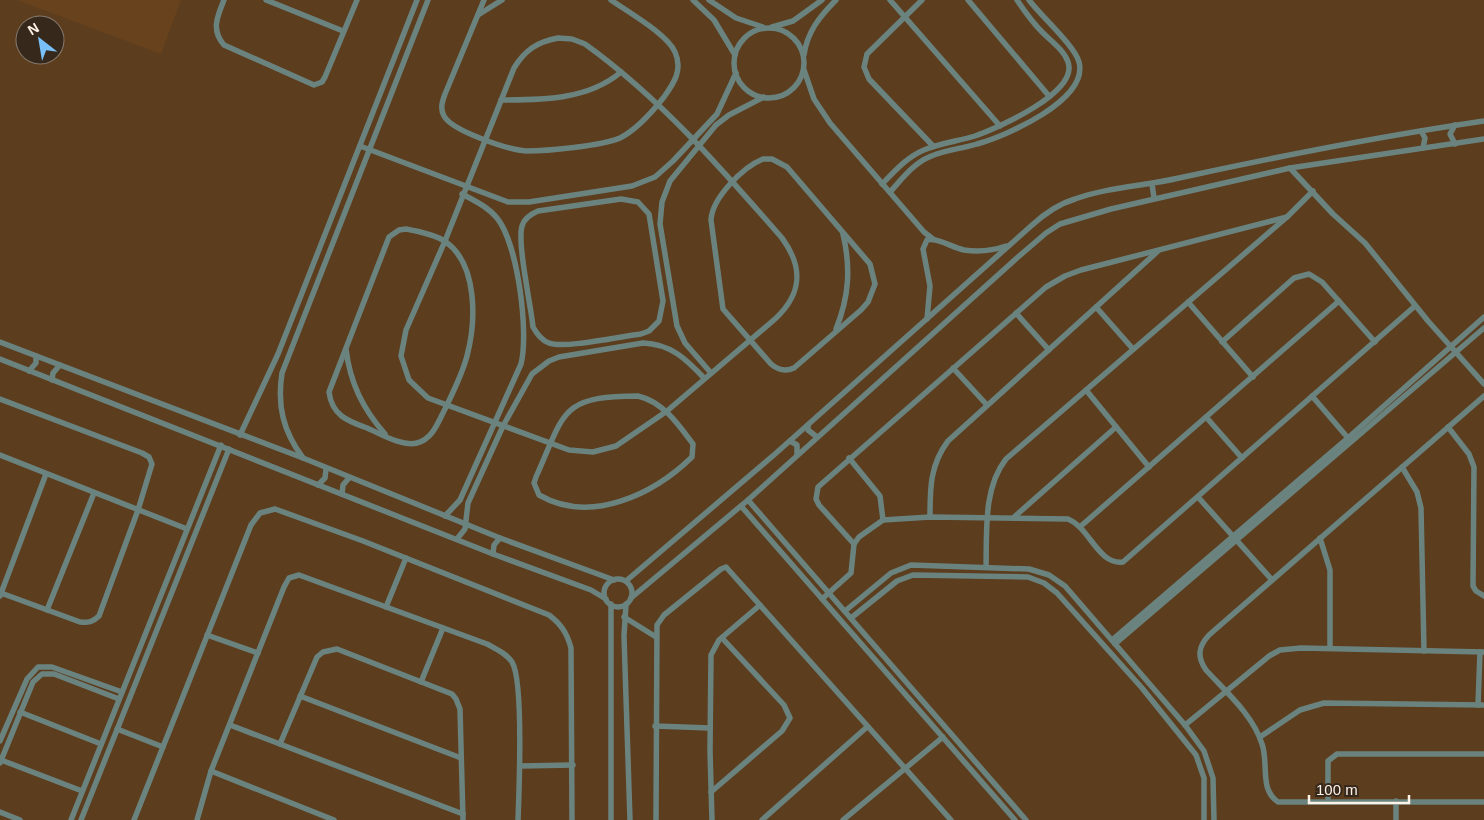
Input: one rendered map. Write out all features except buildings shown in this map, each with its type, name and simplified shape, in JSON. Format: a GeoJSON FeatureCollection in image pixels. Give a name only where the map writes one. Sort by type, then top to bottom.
{"type":"FeatureCollection","features":[{"type":"Feature","properties":{"kind":"street"},"geometry":{"type":"LineString","coordinates":[[224,0],[215,24],[216,33],[224,45],[314,85],[322,82],[356,0]]}},
{"type":"Feature","properties":{"kind":"street"},"geometry":{"type":"LineString","coordinates":[[266,0],[343,31]]}},
{"type":"Feature","properties":{"kind":"street"},"geometry":{"type":"LineString","coordinates":[[240,435],[278,354],[417,0]]}},
{"type":"Feature","properties":{"kind":"street"},"geometry":{"type":"LineString","coordinates":[[303,458],[292,444],[284,427],[279,391],[282,373],[428,0]]}},
{"type":"Feature","properties":{"kind":"street"},"geometry":{"type":"LineString","coordinates":[[484,0],[445,94],[442,110],[450,123],[509,148],[527,151],[610,141],[631,131],[658,105],[674,83],[678,72],[675,52],[669,43],[611,0]]}},
{"type":"Feature","properties":{"kind":"street"},"geometry":{"type":"LineString","coordinates":[[478,15],[502,0]]}},
{"type":"Feature","properties":{"kind":"street"},"geometry":{"type":"LineString","coordinates":[[360,146],[498,199],[529,202],[644,183],[665,169],[719,109],[736,73],[735,55],[714,20],[693,0]]}},
{"type":"Feature","properties":{"kind":"street"},"geometry":{"type":"LineString","coordinates":[[709,0],[736,18],[792,36],[804,55]]}},
{"type":"Feature","properties":{"kind":"street"},"geometry":{"type":"LineString","coordinates":[[735,55],[743,40],[757,30],[793,21],[822,0]]}},
{"type":"Feature","properties":{"kind":"street"},"geometry":{"type":"LineString","coordinates":[[836,0],[821,15],[811,30],[804,55],[804,70],[819,108],[882,184],[933,239],[951,247],[974,251],[1008,246]]}},
{"type":"Feature","properties":{"kind":"street"},"geometry":{"type":"LineString","coordinates":[[890,0],[1000,126]]}},
{"type":"Feature","properties":{"kind":"street"},"geometry":{"type":"LineString","coordinates":[[922,0],[868,54],[865,71],[869,79],[933,146]]}},
{"type":"Feature","properties":{"kind":"street"},"geometry":{"type":"LineString","coordinates":[[968,0],[1049,96]]}},
{"type":"Feature","properties":{"kind":"street"},"geometry":{"type":"LineString","coordinates":[[882,184],[910,158],[933,146],[974,136],[1000,126],[1049,96],[1066,80],[1069,64],[1066,57],[1033,22],[1017,0]]}},
{"type":"Feature","properties":{"kind":"street"},"geometry":{"type":"LineString","coordinates":[[890,192],[922,160],[936,154],[976,145],[1013,130],[1045,112],[1074,88],[1080,69],[1076,55],[1029,0]]}},
{"type":"Feature","properties":{"kind":"street"},"geometry":{"type":"LineString","coordinates":[[572,39],[585,44],[621,72],[658,105],[733,182],[791,250],[796,264],[796,287],[786,308],[667,411],[616,446],[593,452],[570,450],[428,398],[418,390],[403,368],[401,356],[406,330],[445,241],[462,194],[521,56],[544,40],[572,39]]}},
{"type":"Feature","properties":{"kind":"street"},"geometry":{"type":"LineString","coordinates":[[710,372],[691,351],[681,335],[660,224],[660,213],[670,181],[722,120],[764,97],[787,93],[794,87],[804,70]]}},
{"type":"Feature","properties":{"kind":"street"},"geometry":{"type":"LineString","coordinates":[[501,100],[546,98],[587,92],[599,88],[621,72]]}},
{"type":"Feature","properties":{"kind":"street"},"geometry":{"type":"LineString","coordinates":[[736,73],[746,89],[764,97]]}},
{"type":"Feature","properties":{"kind":"street"},"geometry":{"type":"LineString","coordinates":[[0,342],[303,458],[326,469],[500,538],[614,580],[626,581],[790,441],[1008,246],[1046,214],[1073,199],[1272,158],[1484,121]]}},
{"type":"Feature","properties":{"kind":"street"},"geometry":{"type":"LineString","coordinates":[[1455,144],[1450,134],[1456,125]]}},
{"type":"Feature","properties":{"kind":"street"},"geometry":{"type":"LineString","coordinates":[[1421,131],[1425,138],[1423,148]]}},
{"type":"Feature","properties":{"kind":"street"},"geometry":{"type":"LineString","coordinates":[[630,820],[624,617],[626,604],[748,500],[1046,233],[1071,220],[1154,198],[1290,168],[1484,139]]}},
{"type":"Feature","properties":{"kind":"street"},"geometry":{"type":"LineString","coordinates":[[763,159],[780,162],[843,233],[870,264],[875,284],[868,302],[794,368],[788,370],[776,368],[748,340],[727,315],[721,302],[712,220],[716,202],[733,182],[755,162],[763,159]]}},
{"type":"Feature","properties":{"kind":"street"},"geometry":{"type":"LineString","coordinates":[[1290,168],[1374,253],[1415,306],[1484,384]]}},
{"type":"Feature","properties":{"kind":"street"},"geometry":{"type":"LineString","coordinates":[[1152,184],[1154,198]]}},
{"type":"Feature","properties":{"kind":"street"},"geometry":{"type":"LineString","coordinates":[[986,567],[987,518],[993,483],[999,467],[1287,217],[1313,191]]}},
{"type":"Feature","properties":{"kind":"street"},"geometry":{"type":"LineString","coordinates":[[445,516],[460,500],[523,355],[524,335],[518,282],[511,244],[503,226],[490,210],[462,194]]}},
{"type":"Feature","properties":{"kind":"street"},"geometry":{"type":"LineString","coordinates":[[630,199],[638,202],[649,214],[663,301],[659,321],[648,331],[641,334],[557,345],[542,340],[533,327],[521,233],[522,226],[531,213],[545,209],[630,199]]}},
{"type":"Feature","properties":{"kind":"street"},"geometry":{"type":"LineString","coordinates":[[529,202],[531,213]]}},
{"type":"Feature","properties":{"kind":"street"},"geometry":{"type":"LineString","coordinates":[[649,214],[660,213]]}},
{"type":"Feature","properties":{"kind":"street"},"geometry":{"type":"LineString","coordinates":[[854,544],[819,504],[816,493],[822,482],[1046,286],[1065,276],[1160,249],[1287,217]]}},
{"type":"Feature","properties":{"kind":"street"},"geometry":{"type":"LineString","coordinates":[[406,229],[445,241],[462,263],[468,276],[472,306],[472,331],[467,356],[447,405],[431,436],[424,441],[407,444],[344,419],[335,412],[330,402],[329,392],[389,237],[399,230],[406,229]]}},
{"type":"Feature","properties":{"kind":"street"},"geometry":{"type":"LineString","coordinates":[[835,331],[843,313],[848,286],[848,253],[843,233]]}},
{"type":"Feature","properties":{"kind":"street"},"geometry":{"type":"LineString","coordinates":[[927,319],[930,286],[923,249],[927,240],[933,239]]}},
{"type":"Feature","properties":{"kind":"street"},"geometry":{"type":"LineString","coordinates":[[930,516],[932,474],[940,451],[987,405],[1160,249]]}},
{"type":"Feature","properties":{"kind":"street"},"geometry":{"type":"LineString","coordinates":[[1222,342],[1301,274],[1316,276],[1375,342]]}},
{"type":"Feature","properties":{"kind":"street"},"geometry":{"type":"LineString","coordinates":[[663,301],[674,300]]}},
{"type":"Feature","properties":{"kind":"street"},"geometry":{"type":"LineString","coordinates":[[1081,526],[1339,301]]}},
{"type":"Feature","properties":{"kind":"street"},"geometry":{"type":"LineString","coordinates":[[1188,302],[1253,377]]}},
{"type":"Feature","properties":{"kind":"street"},"geometry":{"type":"LineString","coordinates":[[1096,306],[1133,349]]}},
{"type":"Feature","properties":{"kind":"street"},"geometry":{"type":"LineString","coordinates":[[822,599],[851,573],[854,544],[859,537],[883,520],[930,516],[1068,519],[1081,526],[1107,560],[1115,563],[1123,562],[1415,306]]}},
{"type":"Feature","properties":{"kind":"street"},"geometry":{"type":"LineString","coordinates":[[1016,313],[1049,350]]}},
{"type":"Feature","properties":{"kind":"street"},"geometry":{"type":"LineString","coordinates":[[1114,642],[1484,317]]}},
{"type":"Feature","properties":{"kind":"street"},"geometry":{"type":"LineString","coordinates":[[1234,538],[1484,328]]}},
{"type":"Feature","properties":{"kind":"street"},"geometry":{"type":"LineString","coordinates":[[641,334],[643,343]]}},
{"type":"Feature","properties":{"kind":"street"},"geometry":{"type":"LineString","coordinates":[[457,539],[463,533],[466,524],[468,503],[525,382],[549,361],[559,357],[643,343],[661,345],[677,352],[704,378]]}},
{"type":"Feature","properties":{"kind":"street"},"geometry":{"type":"LineString","coordinates":[[557,345],[559,357]]}},
{"type":"Feature","properties":{"kind":"street"},"geometry":{"type":"LineString","coordinates":[[346,347],[348,367],[362,404],[386,436]]}},
{"type":"Feature","properties":{"kind":"street"},"geometry":{"type":"LineString","coordinates":[[29,371],[34,366],[36,356]]}},
{"type":"Feature","properties":{"kind":"street"},"geometry":{"type":"LineString","coordinates":[[0,360],[229,448],[493,554],[591,590],[611,604],[619,606],[626,604]]}},
{"type":"Feature","properties":{"kind":"street"},"geometry":{"type":"LineString","coordinates":[[52,380],[53,373],[60,365]]}},
{"type":"Feature","properties":{"kind":"street"},"geometry":{"type":"LineString","coordinates":[[953,368],[987,405]]}},
{"type":"Feature","properties":{"kind":"street"},"geometry":{"type":"LineString","coordinates":[[1086,390],[1149,467]]}},
{"type":"Feature","properties":{"kind":"street"},"geometry":{"type":"LineString","coordinates":[[638,396],[653,402],[667,411],[693,444],[692,457],[659,485],[628,500],[612,504],[578,506],[560,504],[539,495],[534,483],[551,443],[566,413],[582,401],[638,396]]}},
{"type":"Feature","properties":{"kind":"street"},"geometry":{"type":"LineString","coordinates":[[1312,396],[1348,438]]}},
{"type":"Feature","properties":{"kind":"street"},"geometry":{"type":"LineString","coordinates":[[1484,396],[1202,642],[1199,652],[1201,662],[1248,717],[1260,737],[1265,752],[1267,790],[1271,797],[1278,802],[1484,802]]}},
{"type":"Feature","properties":{"kind":"street"},"geometry":{"type":"LineString","coordinates":[[0,399],[149,457],[152,464],[138,510],[99,616],[86,623],[1,594],[46,474]]}},
{"type":"Feature","properties":{"kind":"street"},"geometry":{"type":"LineString","coordinates":[[1206,417],[1242,458]]}},
{"type":"Feature","properties":{"kind":"street"},"geometry":{"type":"LineString","coordinates":[[808,425],[808,430],[818,437]]}},
{"type":"Feature","properties":{"kind":"street"},"geometry":{"type":"LineString","coordinates":[[1013,518],[1116,427]]}},
{"type":"Feature","properties":{"kind":"street"},"geometry":{"type":"LineString","coordinates":[[1448,427],[1472,462],[1473,586],[1476,591],[1484,596]]}},
{"type":"Feature","properties":{"kind":"street"},"geometry":{"type":"LineString","coordinates":[[790,441],[797,445],[797,455]]}},
{"type":"Feature","properties":{"kind":"street"},"geometry":{"type":"LineString","coordinates":[[71,820],[221,446]]}},
{"type":"Feature","properties":{"kind":"street"},"geometry":{"type":"LineString","coordinates":[[81,820],[229,448]]}},
{"type":"Feature","properties":{"kind":"street"},"geometry":{"type":"LineString","coordinates":[[0,455],[187,530]]}},
{"type":"Feature","properties":{"kind":"street"},"geometry":{"type":"LineString","coordinates":[[849,458],[880,496],[883,520]]}},
{"type":"Feature","properties":{"kind":"street"},"geometry":{"type":"LineString","coordinates":[[1402,467],[1417,492],[1421,508],[1424,651]]}},
{"type":"Feature","properties":{"kind":"street"},"geometry":{"type":"LineString","coordinates":[[318,485],[325,478],[326,469]]}},
{"type":"Feature","properties":{"kind":"street"},"geometry":{"type":"LineString","coordinates":[[207,478],[216,482]]}},
{"type":"Feature","properties":{"kind":"street"},"geometry":{"type":"LineString","coordinates":[[342,494],[343,484],[349,478]]}},
{"type":"Feature","properties":{"kind":"street"},"geometry":{"type":"LineString","coordinates":[[47,610],[94,492]]}},
{"type":"Feature","properties":{"kind":"street"},"geometry":{"type":"LineString","coordinates":[[1198,497],[1272,580]]}},
{"type":"Feature","properties":{"kind":"street"},"geometry":{"type":"LineString","coordinates":[[748,500],[1023,819]]}},
{"type":"Feature","properties":{"kind":"street"},"geometry":{"type":"LineString","coordinates":[[741,506],[1015,820]]}},
{"type":"Feature","properties":{"kind":"street"},"geometry":{"type":"LineString","coordinates":[[134,820],[251,525],[260,513],[267,510],[282,510],[549,615],[556,620],[568,637],[571,648],[572,820]]}},
{"type":"Feature","properties":{"kind":"street"},"geometry":{"type":"LineString","coordinates":[[493,554],[494,544],[500,538]]}},
{"type":"Feature","properties":{"kind":"street"},"geometry":{"type":"LineString","coordinates":[[1320,538],[1330,570],[1330,648]]}},
{"type":"Feature","properties":{"kind":"street"},"geometry":{"type":"LineString","coordinates":[[386,607],[406,558]]}},
{"type":"Feature","properties":{"kind":"street"},"geometry":{"type":"LineString","coordinates":[[845,611],[891,573],[901,568],[922,565],[1030,569],[1040,571],[1058,580],[1149,682],[1204,751],[1211,768],[1214,820]]}},
{"type":"Feature","properties":{"kind":"street"},"geometry":{"type":"LineString","coordinates":[[656,820],[657,625],[664,615],[724,568],[728,568],[949,818],[941,820]]}},
{"type":"Feature","properties":{"kind":"street"},"geometry":{"type":"LineString","coordinates":[[1028,578],[1030,569]]}},
{"type":"Feature","properties":{"kind":"street"},"geometry":{"type":"LineString","coordinates":[[196,820],[211,771],[284,587],[290,578],[299,575],[486,644],[511,661],[517,677],[520,766],[518,820]]}},
{"type":"Feature","properties":{"kind":"street"},"geometry":{"type":"LineString","coordinates":[[851,618],[897,581],[913,576],[1028,578],[1044,583],[1057,594],[1142,688],[1196,755],[1204,778],[1204,820]]}},
{"type":"Feature","properties":{"kind":"street"},"geometry":{"type":"LineString","coordinates":[[606,599],[606,587],[614,580]]}},
{"type":"Feature","properties":{"kind":"street"},"geometry":{"type":"LineString","coordinates":[[626,581],[632,590],[631,598]]}},
{"type":"Feature","properties":{"kind":"street"},"geometry":{"type":"LineString","coordinates":[[611,604],[611,820]]}},
{"type":"Feature","properties":{"kind":"street"},"geometry":{"type":"LineString","coordinates":[[712,820],[711,655],[722,638],[760,605]]}},
{"type":"Feature","properties":{"kind":"street"},"geometry":{"type":"LineString","coordinates":[[624,617],[656,638]]}},
{"type":"Feature","properties":{"kind":"street"},"geometry":{"type":"LineString","coordinates":[[420,682],[443,628]]}},
{"type":"Feature","properties":{"kind":"street"},"geometry":{"type":"LineString","coordinates":[[207,635],[258,653]]}},
{"type":"Feature","properties":{"kind":"street"},"geometry":{"type":"LineString","coordinates":[[711,792],[782,730],[790,718],[784,705],[722,638]]}},
{"type":"Feature","properties":{"kind":"street"},"geometry":{"type":"LineString","coordinates":[[1185,725],[1274,652],[1290,648],[1482,652],[1481,705],[1324,703],[1300,710],[1260,737]]}},
{"type":"Feature","properties":{"kind":"street"},"geometry":{"type":"LineString","coordinates":[[230,725],[463,817],[460,709],[456,698],[452,694],[338,649],[330,649],[317,657],[280,744]]}},
{"type":"Feature","properties":{"kind":"street"},"geometry":{"type":"LineString","coordinates":[[136,656],[145,660]]}},
{"type":"Feature","properties":{"kind":"street"},"geometry":{"type":"LineString","coordinates":[[1,738],[27,679],[38,667],[52,667],[122,692]]}},
{"type":"Feature","properties":{"kind":"street"},"geometry":{"type":"LineString","coordinates":[[82,791],[1,762],[20,712],[33,682],[42,674],[48,673],[120,699]]}},
{"type":"Feature","properties":{"kind":"street"},"geometry":{"type":"LineString","coordinates":[[1142,688],[1149,682]]}},
{"type":"Feature","properties":{"kind":"street"},"geometry":{"type":"LineString","coordinates":[[300,696],[461,758]]}},
{"type":"Feature","properties":{"kind":"street"},"geometry":{"type":"LineString","coordinates":[[20,712],[101,744]]}},
{"type":"Feature","properties":{"kind":"street"},"geometry":{"type":"LineString","coordinates":[[655,726],[710,728]]}},
{"type":"Feature","properties":{"kind":"street"},"geometry":{"type":"LineString","coordinates":[[762,820],[867,726]]}},
{"type":"Feature","properties":{"kind":"street"},"geometry":{"type":"LineString","coordinates":[[117,729],[163,748]]}},
{"type":"Feature","properties":{"kind":"street"},"geometry":{"type":"LineString","coordinates":[[844,820],[943,737]]}},
{"type":"Feature","properties":{"kind":"street"},"geometry":{"type":"LineString","coordinates":[[1328,802],[1328,761],[1337,754],[1484,754]]}},
{"type":"Feature","properties":{"kind":"street"},"geometry":{"type":"LineString","coordinates":[[520,766],[573,765]]}},
{"type":"Feature","properties":{"kind":"street"},"geometry":{"type":"LineString","coordinates":[[211,771],[333,820]]}},
{"type":"Feature","properties":{"kind":"street"},"geometry":{"type":"LineString","coordinates":[[1396,801],[1396,820]]}},
{"type":"Feature","properties":{"kind":"street"},"geometry":{"type":"LineString","coordinates":[[0,812],[20,820]]}},
{"type":"Feature","properties":{"kind":"shaded area"},"geometry":{"type":"Polygon","coordinates":[[[17,0],[181,0],[161,54],[65,18],[65,15],[57,15],[17,0]]]}}]}
